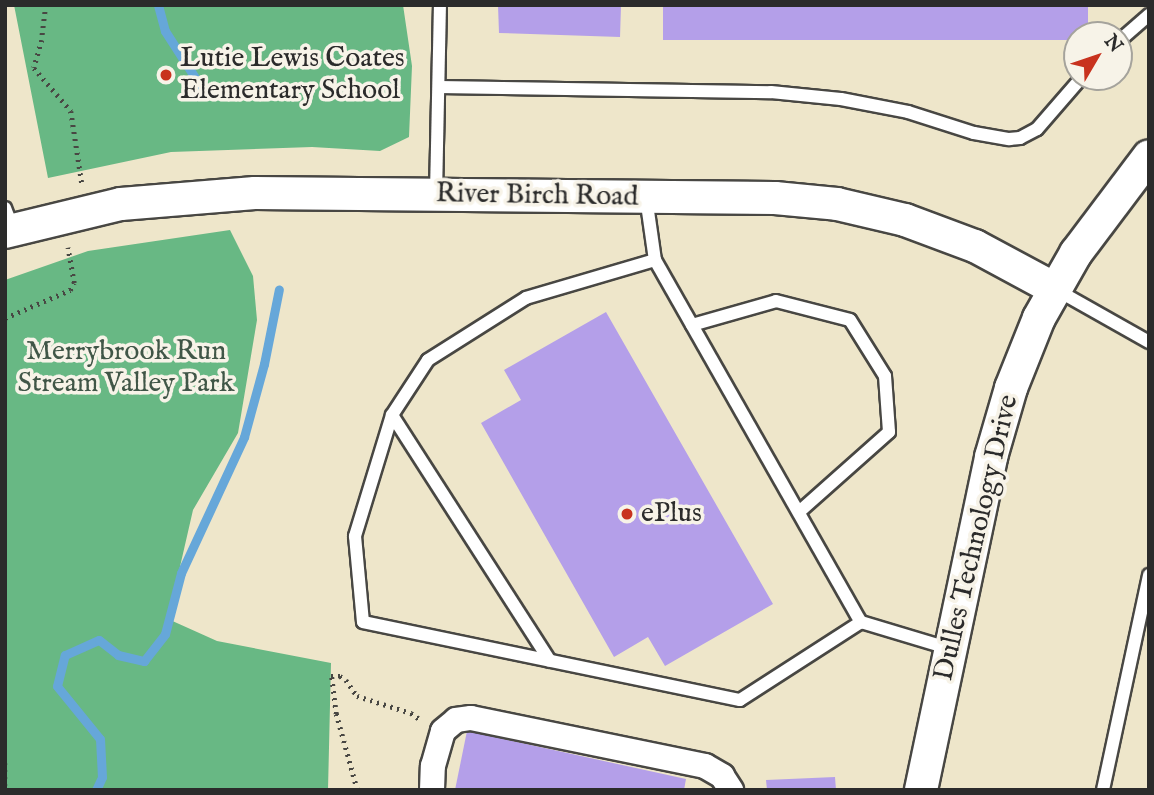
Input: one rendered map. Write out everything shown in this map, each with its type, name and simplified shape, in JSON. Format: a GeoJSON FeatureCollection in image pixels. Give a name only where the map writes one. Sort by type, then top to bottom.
{"type":"FeatureCollection","features":[{"type":"Feature","properties":{"kind":"street","name":"Dulles Technology Drive"},"geometry":{"type":"LineString","coordinates":[[922,790],[999,424],[1026,348],[1055,289],[1099,219],[1149,156]]}},
{"type":"Feature","properties":{"kind":"street","name":"River Birch Road"},"geometry":{"type":"LineString","coordinates":[[8,223],[133,203],[255,193],[775,198],[868,210],[940,232],[975,246],[1055,289]]}},
{"type":"Feature","properties":{"kind":"street"},"geometry":{"type":"LineString","coordinates":[[432,790],[433,766],[443,731],[456,720],[471,718],[705,766],[722,776],[731,790]]}},
{"type":"Feature","properties":{"kind":"lane"},"geometry":{"type":"LineString","coordinates":[[436,194],[440,5]]}},
{"type":"Feature","properties":{"kind":"lane"},"geometry":{"type":"LineString","coordinates":[[1133,29],[1149,15]]}},
{"type":"Feature","properties":{"kind":"lane"},"geometry":{"type":"LineString","coordinates":[[439,87],[771,92],[841,99],[908,112],[974,133],[1009,139],[1020,138],[1037,129],[1070,91]]}},
{"type":"Feature","properties":{"kind":"lane"},"geometry":{"type":"LineString","coordinates":[[646,197],[655,260],[861,622],[951,649]]}},
{"type":"Feature","properties":{"kind":"lane"},"geometry":{"type":"LineString","coordinates":[[655,260],[526,298],[428,360],[392,415],[355,536],[363,622],[740,700],[861,622]]}},
{"type":"Feature","properties":{"kind":"lane"},"geometry":{"type":"LineString","coordinates":[[1055,289],[1149,342]]}},
{"type":"Feature","properties":{"kind":"lane"},"geometry":{"type":"LineString","coordinates":[[692,325],[776,300],[850,320],[885,376],[889,432],[799,512]]}},
{"type":"Feature","properties":{"kind":"lane"},"geometry":{"type":"LineString","coordinates":[[392,415],[550,661]]}},
{"type":"Feature","properties":{"kind":"lane"},"geometry":{"type":"LineString","coordinates":[[1104,790],[1149,575]]}},
{"type":"Feature","properties":{"kind":"path"},"geometry":{"type":"LineString","coordinates":[[5,318],[70,290],[74,284],[77,161],[71,111],[34,68],[42,40],[46,5]]}},
{"type":"Feature","properties":{"kind":"path"},"geometry":{"type":"LineString","coordinates":[[357,790],[337,714],[331,676],[340,676],[357,696],[418,715],[424,728]]}},
{"type":"Feature","properties":{"kind":"path"},"geometry":{"type":"LineString","coordinates":[[5,763],[5,790]]}},
{"type":"Feature","properties":{"kind":"green space","name":"Lutie Lewis Coates Elementary School"},"geometry":{"type":"Polygon","coordinates":[[[14,5],[403,5],[412,66],[409,137],[380,151],[312,147],[171,152],[48,178],[14,5]]]}},
{"type":"Feature","properties":{"kind":"green space","name":"Merrybrook Run Stream Valley Park"},"geometry":{"type":"Polygon","coordinates":[[[230,230],[253,276],[257,320],[238,433],[193,510],[168,619],[217,641],[331,663],[328,790],[5,790],[5,280],[88,251],[230,230]]]}},
{"type":"Feature","properties":{"kind":"building"},"geometry":{"type":"Polygon","coordinates":[[[498,5],[621,5],[620,37],[499,33],[498,5]]]}},
{"type":"Feature","properties":{"kind":"building"},"geometry":{"type":"Polygon","coordinates":[[[663,5],[1088,5],[1088,21],[1063,21],[1063,40],[663,40],[663,5]]]}},
{"type":"Feature","properties":{"kind":"building","name":"ePlus"},"geometry":{"type":"Polygon","coordinates":[[[606,312],[773,604],[665,666],[648,637],[614,657],[481,423],[521,400],[504,370],[606,312]]]}},
{"type":"Feature","properties":{"kind":"building"},"geometry":{"type":"Polygon","coordinates":[[[467,731],[686,779],[684,790],[455,790],[467,731]]]}},
{"type":"Feature","properties":{"kind":"building"},"geometry":{"type":"Polygon","coordinates":[[[835,777],[836,790],[767,790],[766,780],[835,777]]]}},
{"type":"Feature","properties":{"kind":"waterway"},"geometry":{"type":"LineString","coordinates":[[158,5],[165,31],[205,93]]}},
{"type":"Feature","properties":{"kind":"waterway"},"geometry":{"type":"LineString","coordinates":[[96,790],[102,777],[100,739],[57,686],[65,655],[99,640],[118,655],[144,661],[165,634],[181,573],[244,437],[264,364],[279,289]]}},
{"type":"Feature","properties":{"kind":"place","name":"Lutie Lewis Coates Elementary School"},"geometry":{"type":"Point","coordinates":[166,75]}},
{"type":"Feature","properties":{"kind":"place","name":"ePlus"},"geometry":{"type":"Point","coordinates":[627,514]}}]}
